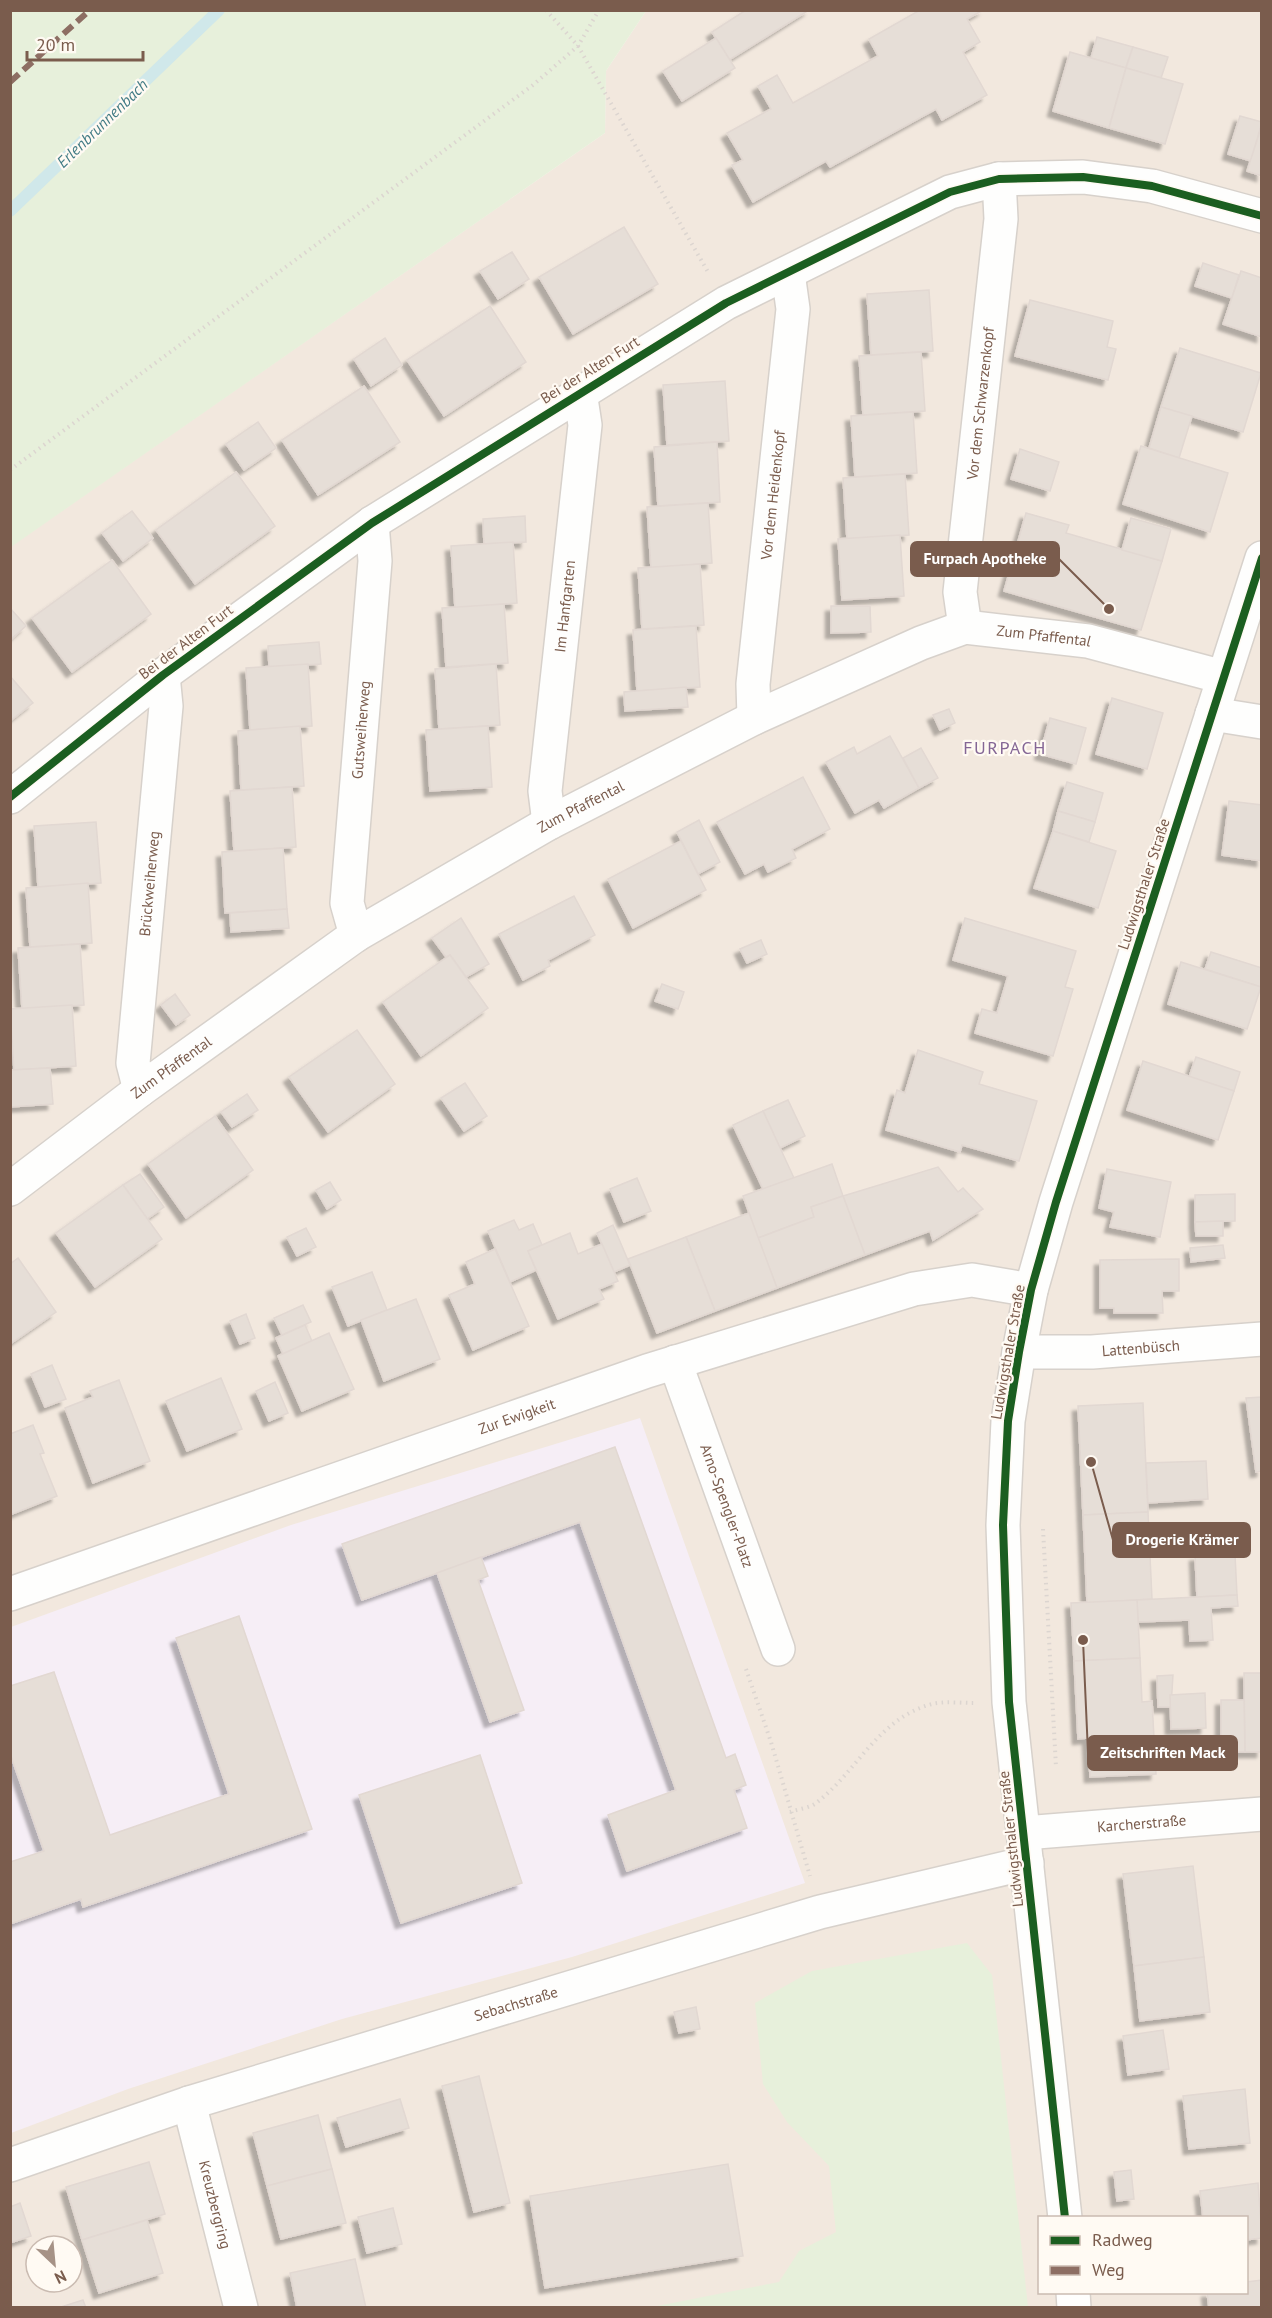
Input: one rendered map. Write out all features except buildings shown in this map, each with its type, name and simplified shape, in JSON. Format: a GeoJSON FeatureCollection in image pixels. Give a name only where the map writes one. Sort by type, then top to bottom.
{"type":"FeatureCollection","features":[{"type":"Feature","properties":{"kind":"street","name":"Bei der Alten Furt"},"geometry":{"type":"LineString","coordinates":[[10,797],[163,675],[372,523],[726,303],[950,192],[999,179],[1083,177],[1152,186],[1262,216]]}},
{"type":"Feature","properties":{"kind":"street","name":"Vor dem Schwarzenkopf"},"geometry":{"type":"LineString","coordinates":[[965,627],[960,592],[1002,219],[999,179]]}},
{"type":"Feature","properties":{"kind":"street","name":"Vor dem Heidenkopf"},"geometry":{"type":"LineString","coordinates":[[754,718],[753,684],[792,309],[788,273]]}},
{"type":"Feature","properties":{"kind":"street","name":"Im Hanfgarten"},"geometry":{"type":"LineString","coordinates":[[549,823],[545,791],[585,425],[580,392]]}},
{"type":"Feature","properties":{"kind":"street","name":"Gutsweiherweg"},"geometry":{"type":"LineString","coordinates":[[356,935],[347,903],[375,561],[372,523]]}},
{"type":"Feature","properties":{"kind":"street","name":"Ludwigsthaler Straße"},"geometry":{"type":"LineString","coordinates":[[1065,2216],[1009,1702],[1003,1525],[1008,1421],[1031,1290],[1056,1202],[1262,558]]}},
{"type":"Feature","properties":{"kind":"street","name":"Zum Pfaffental"},"geometry":{"type":"LineString","coordinates":[[10,1189],[140,1090],[356,935],[549,823],[754,718],[921,644],[965,627],[1088,641],[1223,677]]}},
{"type":"Feature","properties":{"kind":"street","name":"Brückweiherweg"},"geometry":{"type":"LineString","coordinates":[[140,1090],[133,1063],[166,706],[163,675]]}},
{"type":"Feature","properties":{"kind":"street"},"geometry":{"type":"LineString","coordinates":[[1212,714],[1262,722]]}},
{"type":"Feature","properties":{"kind":"street","name":"Zur Ewigkeit"},"geometry":{"type":"LineString","coordinates":[[10,1594],[675,1362],[914,1289],[972,1280],[1031,1290]]}},
{"type":"Feature","properties":{"kind":"street","name":"Lattenbüsch"},"geometry":{"type":"LineString","coordinates":[[1019,1352],[1092,1352],[1262,1339]]}},
{"type":"Feature","properties":{"kind":"street","name":"Arno-Spengler-Platz"},"geometry":{"type":"LineString","coordinates":[[675,1362],[778,1649]]}},
{"type":"Feature","properties":{"kind":"street","name":"Karcherstraße"},"geometry":{"type":"LineString","coordinates":[[1026,1848],[1262,1814]]}},
{"type":"Feature","properties":{"kind":"street","name":"Sebachstraße"},"geometry":{"type":"LineString","coordinates":[[10,2165],[189,2103],[1026,1848]]}},
{"type":"Feature","properties":{"kind":"street","name":"Kreuzbergring"},"geometry":{"type":"LineString","coordinates":[[189,2103],[241,2307]]}},
{"type":"Feature","properties":{"kind":"path"},"geometry":{"type":"LineString","coordinates":[[546,10],[578,46],[726,303]]}},
{"type":"Feature","properties":{"kind":"path"},"geometry":{"type":"LineString","coordinates":[[10,470],[533,85],[578,46],[599,10]]}},
{"type":"Feature","properties":{"kind":"path"},"geometry":{"type":"LineString","coordinates":[[1042,1527],[1056,1772]]}},
{"type":"Feature","properties":{"kind":"path"},"geometry":{"type":"LineString","coordinates":[[790,1812],[815,1804],[840,1780],[879,1734],[913,1712],[933,1704],[1009,1702]]}},
{"type":"Feature","properties":{"kind":"shaded area"},"geometry":{"type":"Polygon","coordinates":[[[646,11],[1261,11],[1261,2307],[11,2307],[10,547],[605,133],[606,71],[646,11]]]}},
{"type":"Feature","properties":{"kind":"shaded area"},"geometry":{"type":"Polygon","coordinates":[[[640,1418],[805,1883],[572,1957],[342,2019],[128,2089],[11,2133],[11,1627],[291,1525],[640,1418]]]}},
{"type":"Feature","properties":{"kind":"green space"},"geometry":{"type":"Polygon","coordinates":[[[11,10],[646,11],[606,71],[605,133],[11,547],[11,10]]]}},
{"type":"Feature","properties":{"kind":"green space"},"geometry":{"type":"Polygon","coordinates":[[[967,1943],[992,1975],[1028,2307],[652,2307],[779,2282],[799,2251],[836,2232],[829,2166],[787,2122],[763,2084],[755,2003],[812,1971],[967,1943]]]}},
{"type":"Feature","properties":{"kind":"waterway","name":"Erlenbrunnenbach"},"geometry":{"type":"LineString","coordinates":[[10,211],[219,10]]}},
{"type":"Feature","properties":{"kind":"marked path"},"geometry":{"type":"LineString","coordinates":[[10,82],[90,10]]}},
{"type":"Feature","properties":{"kind":"cycle path"},"geometry":{"type":"LineString","coordinates":[[10,797],[163,675],[372,523],[726,303],[950,192],[999,179],[1083,177],[1152,186],[1262,216]]}},
{"type":"Feature","properties":{"kind":"cycle path"},"geometry":{"type":"LineString","coordinates":[[1065,2216],[1009,1702],[1003,1525],[1008,1421],[1031,1290],[1056,1202],[1262,558]]}},
{"type":"Feature","properties":{"kind":"place","name":"Furpach Apotheke"},"geometry":{"type":"Point","coordinates":[1109,609]}},
{"type":"Feature","properties":{"kind":"place","name":"Drogerie Krämer"},"geometry":{"type":"Point","coordinates":[1091,1462]}},
{"type":"Feature","properties":{"kind":"place","name":"Zeitschriften Mack"},"geometry":{"type":"Point","coordinates":[1083,1640]}},
{"type":"Feature","properties":{"kind":"district","name":"FURPACH"},"geometry":{"type":"Point","coordinates":[1005,748]}}]}
